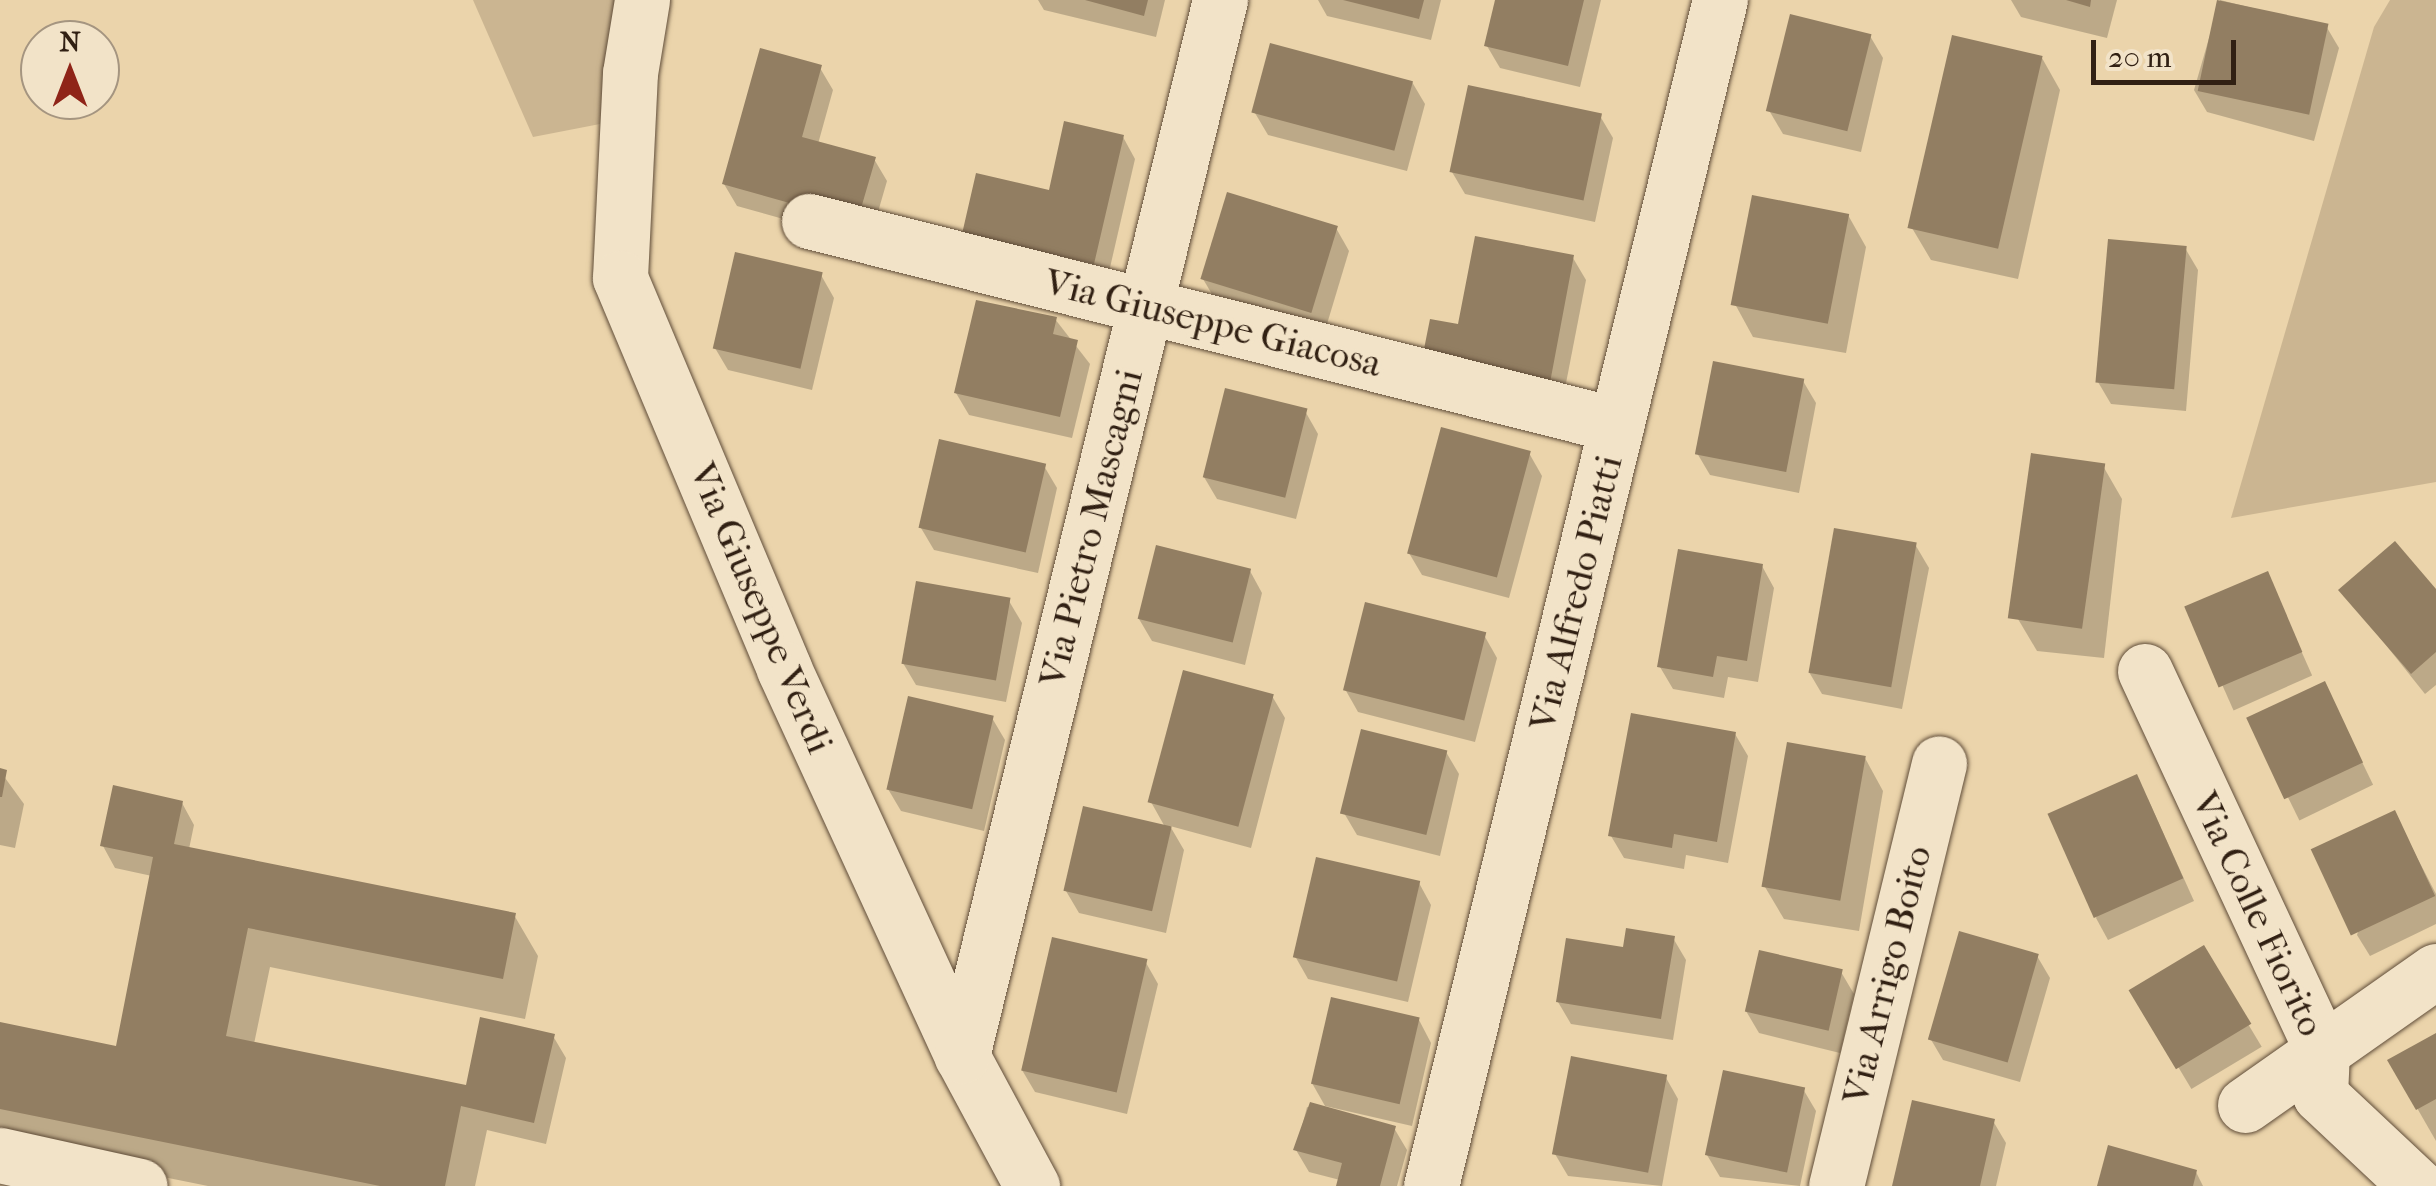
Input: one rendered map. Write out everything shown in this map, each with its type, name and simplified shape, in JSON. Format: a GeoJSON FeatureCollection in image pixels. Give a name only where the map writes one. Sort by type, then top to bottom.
{"type":"FeatureCollection","features":[{"type":"Feature","properties":{"kind":"street","name":"Via Giuseppe Verdi"},"geometry":{"type":"LineString","coordinates":[[642,0],[630,73],[620,278],[784,669],[962,1056],[1032,1186]]}},
{"type":"Feature","properties":{"kind":"street","name":"Via Pietro Mascagni"},"geometry":{"type":"LineString","coordinates":[[962,1056],[1220,0]]}},
{"type":"Feature","properties":{"kind":"street","name":"Via Alfredo Piatti"},"geometry":{"type":"LineString","coordinates":[[1431,1186],[1720,0]]}},
{"type":"Feature","properties":{"kind":"street","name":"Via Giuseppe Giacosa"},"geometry":{"type":"LineString","coordinates":[[809,222],[1617,425]]}},
{"type":"Feature","properties":{"kind":"street","name":"Via Colle Fiorito"},"geometry":{"type":"LineString","coordinates":[[2144,671],[2322,1052],[2320,1095],[2417,1186]]}},
{"type":"Feature","properties":{"kind":"street","name":"Via Arrigo Boito"},"geometry":{"type":"LineString","coordinates":[[1836,1186],[1939,764]]}},
{"type":"Feature","properties":{"kind":"street"},"geometry":{"type":"LineString","coordinates":[[2245,1105],[2436,971]]}},
{"type":"Feature","properties":{"kind":"street"},"geometry":{"type":"LineString","coordinates":[[0,1155],[140,1186]]}},
{"type":"Feature","properties":{"kind":"shaded area"},"geometry":{"type":"Polygon","coordinates":[[[473,0],[615,0],[600,124],[533,137],[473,0]]]}},
{"type":"Feature","properties":{"kind":"shaded area"},"geometry":{"type":"Polygon","coordinates":[[[2390,0],[2436,0],[2436,482],[2231,518],[2374,27],[2390,0]]]}},
{"type":"Feature","properties":{"kind":"building"},"geometry":{"type":"Polygon","coordinates":[[[1085,0],[1148,0],[1144,16],[1085,0]]]}},
{"type":"Feature","properties":{"kind":"building"},"geometry":{"type":"Polygon","coordinates":[[[1343,0],[1424,0],[1419,19],[1343,0]]]}},
{"type":"Feature","properties":{"kind":"building"},"geometry":{"type":"Polygon","coordinates":[[[1495,0],[1584,0],[1568,66],[1484,46],[1495,0]]]}},
{"type":"Feature","properties":{"kind":"building"},"geometry":{"type":"Polygon","coordinates":[[[2066,0],[2091,0],[2090,7],[2066,0]]]}},
{"type":"Feature","properties":{"kind":"building"},"geometry":{"type":"Polygon","coordinates":[[[2217,0],[2329,24],[2309,115],[2198,91],[2217,0]]]}},
{"type":"Feature","properties":{"kind":"building"},"geometry":{"type":"Polygon","coordinates":[[[1790,14],[1872,34],[1847,131],[1766,111],[1790,14]]]}},
{"type":"Feature","properties":{"kind":"building"},"geometry":{"type":"Polygon","coordinates":[[[1952,35],[2043,56],[1998,249],[1907,228],[1952,35]]]}},
{"type":"Feature","properties":{"kind":"building"},"geometry":{"type":"Polygon","coordinates":[[[1270,43],[1413,81],[1394,151],[1251,113],[1270,43]]]}},
{"type":"Feature","properties":{"kind":"building"},"geometry":{"type":"Polygon","coordinates":[[[760,48],[822,65],[802,137],[876,157],[857,222],[722,184],[760,48]]]}},
{"type":"Feature","properties":{"kind":"building"},"geometry":{"type":"Polygon","coordinates":[[[1468,85],[1602,113],[1584,201],[1449,172],[1468,85]]]}},
{"type":"Feature","properties":{"kind":"building"},"geometry":{"type":"Polygon","coordinates":[[[1064,121],[1124,135],[1094,264],[962,234],[976,173],[1049,190],[1064,121]]]}},
{"type":"Feature","properties":{"kind":"building"},"geometry":{"type":"Polygon","coordinates":[[[1227,192],[1338,226],[1311,313],[1200,279],[1227,192]]]}},
{"type":"Feature","properties":{"kind":"building"},"geometry":{"type":"Polygon","coordinates":[[[1752,195],[1849,214],[1828,324],[1731,305],[1752,195]]]}},
{"type":"Feature","properties":{"kind":"building"},"geometry":{"type":"Polygon","coordinates":[[[1475,236],[1574,255],[1549,388],[1421,364],[1430,319],[1458,324],[1475,236]]]}},
{"type":"Feature","properties":{"kind":"building"},"geometry":{"type":"Polygon","coordinates":[[[2108,239],[2187,246],[2174,389],[2095,382],[2108,239]]]}},
{"type":"Feature","properties":{"kind":"building"},"geometry":{"type":"Polygon","coordinates":[[[735,252],[823,272],[800,369],[713,348],[735,252]]]}},
{"type":"Feature","properties":{"kind":"building"},"geometry":{"type":"Polygon","coordinates":[[[976,300],[1057,317],[1053,334],[1078,340],[1060,417],[954,393],[976,300]]]}},
{"type":"Feature","properties":{"kind":"building"},"geometry":{"type":"Polygon","coordinates":[[[1713,361],[1804,379],[1786,472],[1695,454],[1713,361]]]}},
{"type":"Feature","properties":{"kind":"building"},"geometry":{"type":"Polygon","coordinates":[[[1225,388],[1307,409],[1285,498],[1203,477],[1225,388]]]}},
{"type":"Feature","properties":{"kind":"building"},"geometry":{"type":"Polygon","coordinates":[[[1441,427],[1531,451],[1497,578],[1407,554],[1441,427]]]}},
{"type":"Feature","properties":{"kind":"building"},"geometry":{"type":"Polygon","coordinates":[[[939,439],[1046,464],[1026,552],[919,528],[939,439]]]}},
{"type":"Feature","properties":{"kind":"building"},"geometry":{"type":"Polygon","coordinates":[[[2031,453],[2105,463],[2082,629],[2008,618],[2031,453]]]}},
{"type":"Feature","properties":{"kind":"building"},"geometry":{"type":"Polygon","coordinates":[[[1834,528],[1917,543],[1891,687],[1808,673],[1834,528]]]}},
{"type":"Feature","properties":{"kind":"building"},"geometry":{"type":"Polygon","coordinates":[[[2395,541],[2436,589],[2436,652],[2411,674],[2338,590],[2395,541]]]}},
{"type":"Feature","properties":{"kind":"building"},"geometry":{"type":"Polygon","coordinates":[[[1156,545],[1251,569],[1233,642],[1138,619],[1156,545]]]}},
{"type":"Feature","properties":{"kind":"building"},"geometry":{"type":"Polygon","coordinates":[[[1678,549],[1763,564],[1747,661],[1717,656],[1713,677],[1657,667],[1678,549]]]}},
{"type":"Feature","properties":{"kind":"building"},"geometry":{"type":"Polygon","coordinates":[[[2268,571],[2302,652],[2219,688],[2184,607],[2268,571]]]}},
{"type":"Feature","properties":{"kind":"building"},"geometry":{"type":"Polygon","coordinates":[[[916,581],[1011,598],[996,680],[901,664],[916,581]]]}},
{"type":"Feature","properties":{"kind":"building"},"geometry":{"type":"Polygon","coordinates":[[[1365,602],[1486,632],[1464,721],[1343,690],[1365,602]]]}},
{"type":"Feature","properties":{"kind":"building"},"geometry":{"type":"Polygon","coordinates":[[[1183,670],[1274,694],[1238,827],[1148,802],[1183,670]]]}},
{"type":"Feature","properties":{"kind":"building"},"geometry":{"type":"Polygon","coordinates":[[[2325,681],[2363,763],[2284,799],[2246,718],[2325,681]]]}},
{"type":"Feature","properties":{"kind":"building"},"geometry":{"type":"Polygon","coordinates":[[[908,696],[994,716],[972,809],[886,790],[908,696]]]}},
{"type":"Feature","properties":{"kind":"building"},"geometry":{"type":"Polygon","coordinates":[[[1631,713],[1736,732],[1717,842],[1674,834],[1672,848],[1608,836],[1631,713]]]}},
{"type":"Feature","properties":{"kind":"building"},"geometry":{"type":"Polygon","coordinates":[[[1361,729],[1447,751],[1426,835],[1340,813],[1361,729]]]}},
{"type":"Feature","properties":{"kind":"building"},"geometry":{"type":"Polygon","coordinates":[[[1787,742],[1866,756],[1840,901],[1761,887],[1787,742]]]}},
{"type":"Feature","properties":{"kind":"building"},"geometry":{"type":"Polygon","coordinates":[[[0,768],[7,770],[2,797],[0,797],[0,768]]]}},
{"type":"Feature","properties":{"kind":"building"},"geometry":{"type":"Polygon","coordinates":[[[2137,774],[2183,878],[2094,918],[2047,814],[2137,774]]]}},
{"type":"Feature","properties":{"kind":"building"},"geometry":{"type":"Polygon","coordinates":[[[113,785],[183,801],[174,844],[516,913],[503,979],[248,928],[226,1036],[466,1085],[480,1017],[555,1034],[534,1123],[461,1106],[445,1186],[380,1186],[0,1109],[0,1022],[116,1046],[153,857],[100,846],[113,785]]]}},
{"type":"Feature","properties":{"kind":"building"},"geometry":{"type":"Polygon","coordinates":[[[1083,806],[1172,826],[1152,911],[1063,891],[1083,806]]]}},
{"type":"Feature","properties":{"kind":"building"},"geometry":{"type":"Polygon","coordinates":[[[2395,810],[2435,896],[2351,935],[2311,849],[2395,810]]]}},
{"type":"Feature","properties":{"kind":"building"},"geometry":{"type":"Polygon","coordinates":[[[1316,857],[1420,881],[1397,981],[1293,957],[1316,857]]]}},
{"type":"Feature","properties":{"kind":"building"},"geometry":{"type":"Polygon","coordinates":[[[1626,928],[1675,936],[1661,1019],[1556,1002],[1566,938],[1623,947],[1626,928]]]}},
{"type":"Feature","properties":{"kind":"building"},"geometry":{"type":"Polygon","coordinates":[[[1959,931],[2039,954],[2008,1063],[1928,1040],[1959,931]]]}},
{"type":"Feature","properties":{"kind":"building"},"geometry":{"type":"Polygon","coordinates":[[[1052,937],[1147,959],[1117,1093],[1021,1070],[1052,937]]]}},
{"type":"Feature","properties":{"kind":"building"},"geometry":{"type":"Polygon","coordinates":[[[2204,945],[2251,1024],[2176,1069],[2129,990],[2204,945]]]}},
{"type":"Feature","properties":{"kind":"building"},"geometry":{"type":"Polygon","coordinates":[[[1759,950],[1843,969],[1829,1031],[1745,1011],[1759,950]]]}},
{"type":"Feature","properties":{"kind":"building"},"geometry":{"type":"Polygon","coordinates":[[[1331,997],[1420,1017],[1400,1104],[1311,1084],[1331,997]]]}},
{"type":"Feature","properties":{"kind":"building"},"geometry":{"type":"Polygon","coordinates":[[[2436,1033],[2436,1099],[2416,1110],[2387,1060],[2436,1033]]]}},
{"type":"Feature","properties":{"kind":"building"},"geometry":{"type":"Polygon","coordinates":[[[1571,1056],[1667,1075],[1648,1173],[1552,1154],[1571,1056]]]}},
{"type":"Feature","properties":{"kind":"building"},"geometry":{"type":"Polygon","coordinates":[[[1723,1070],[1805,1087],[1787,1173],[1705,1155],[1723,1070]]]}},
{"type":"Feature","properties":{"kind":"building"},"geometry":{"type":"Polygon","coordinates":[[[1912,1100],[1995,1119],[1980,1186],[1892,1186],[1912,1100]]]}},
{"type":"Feature","properties":{"kind":"building"},"geometry":{"type":"Polygon","coordinates":[[[1310,1102],[1396,1126],[1380,1186],[1336,1186],[1342,1163],[1293,1150],[1310,1102]]]}},
{"type":"Feature","properties":{"kind":"building"},"geometry":{"type":"Polygon","coordinates":[[[2108,1145],[2197,1170],[2193,1186],[2097,1186],[2108,1145]]]}}]}
